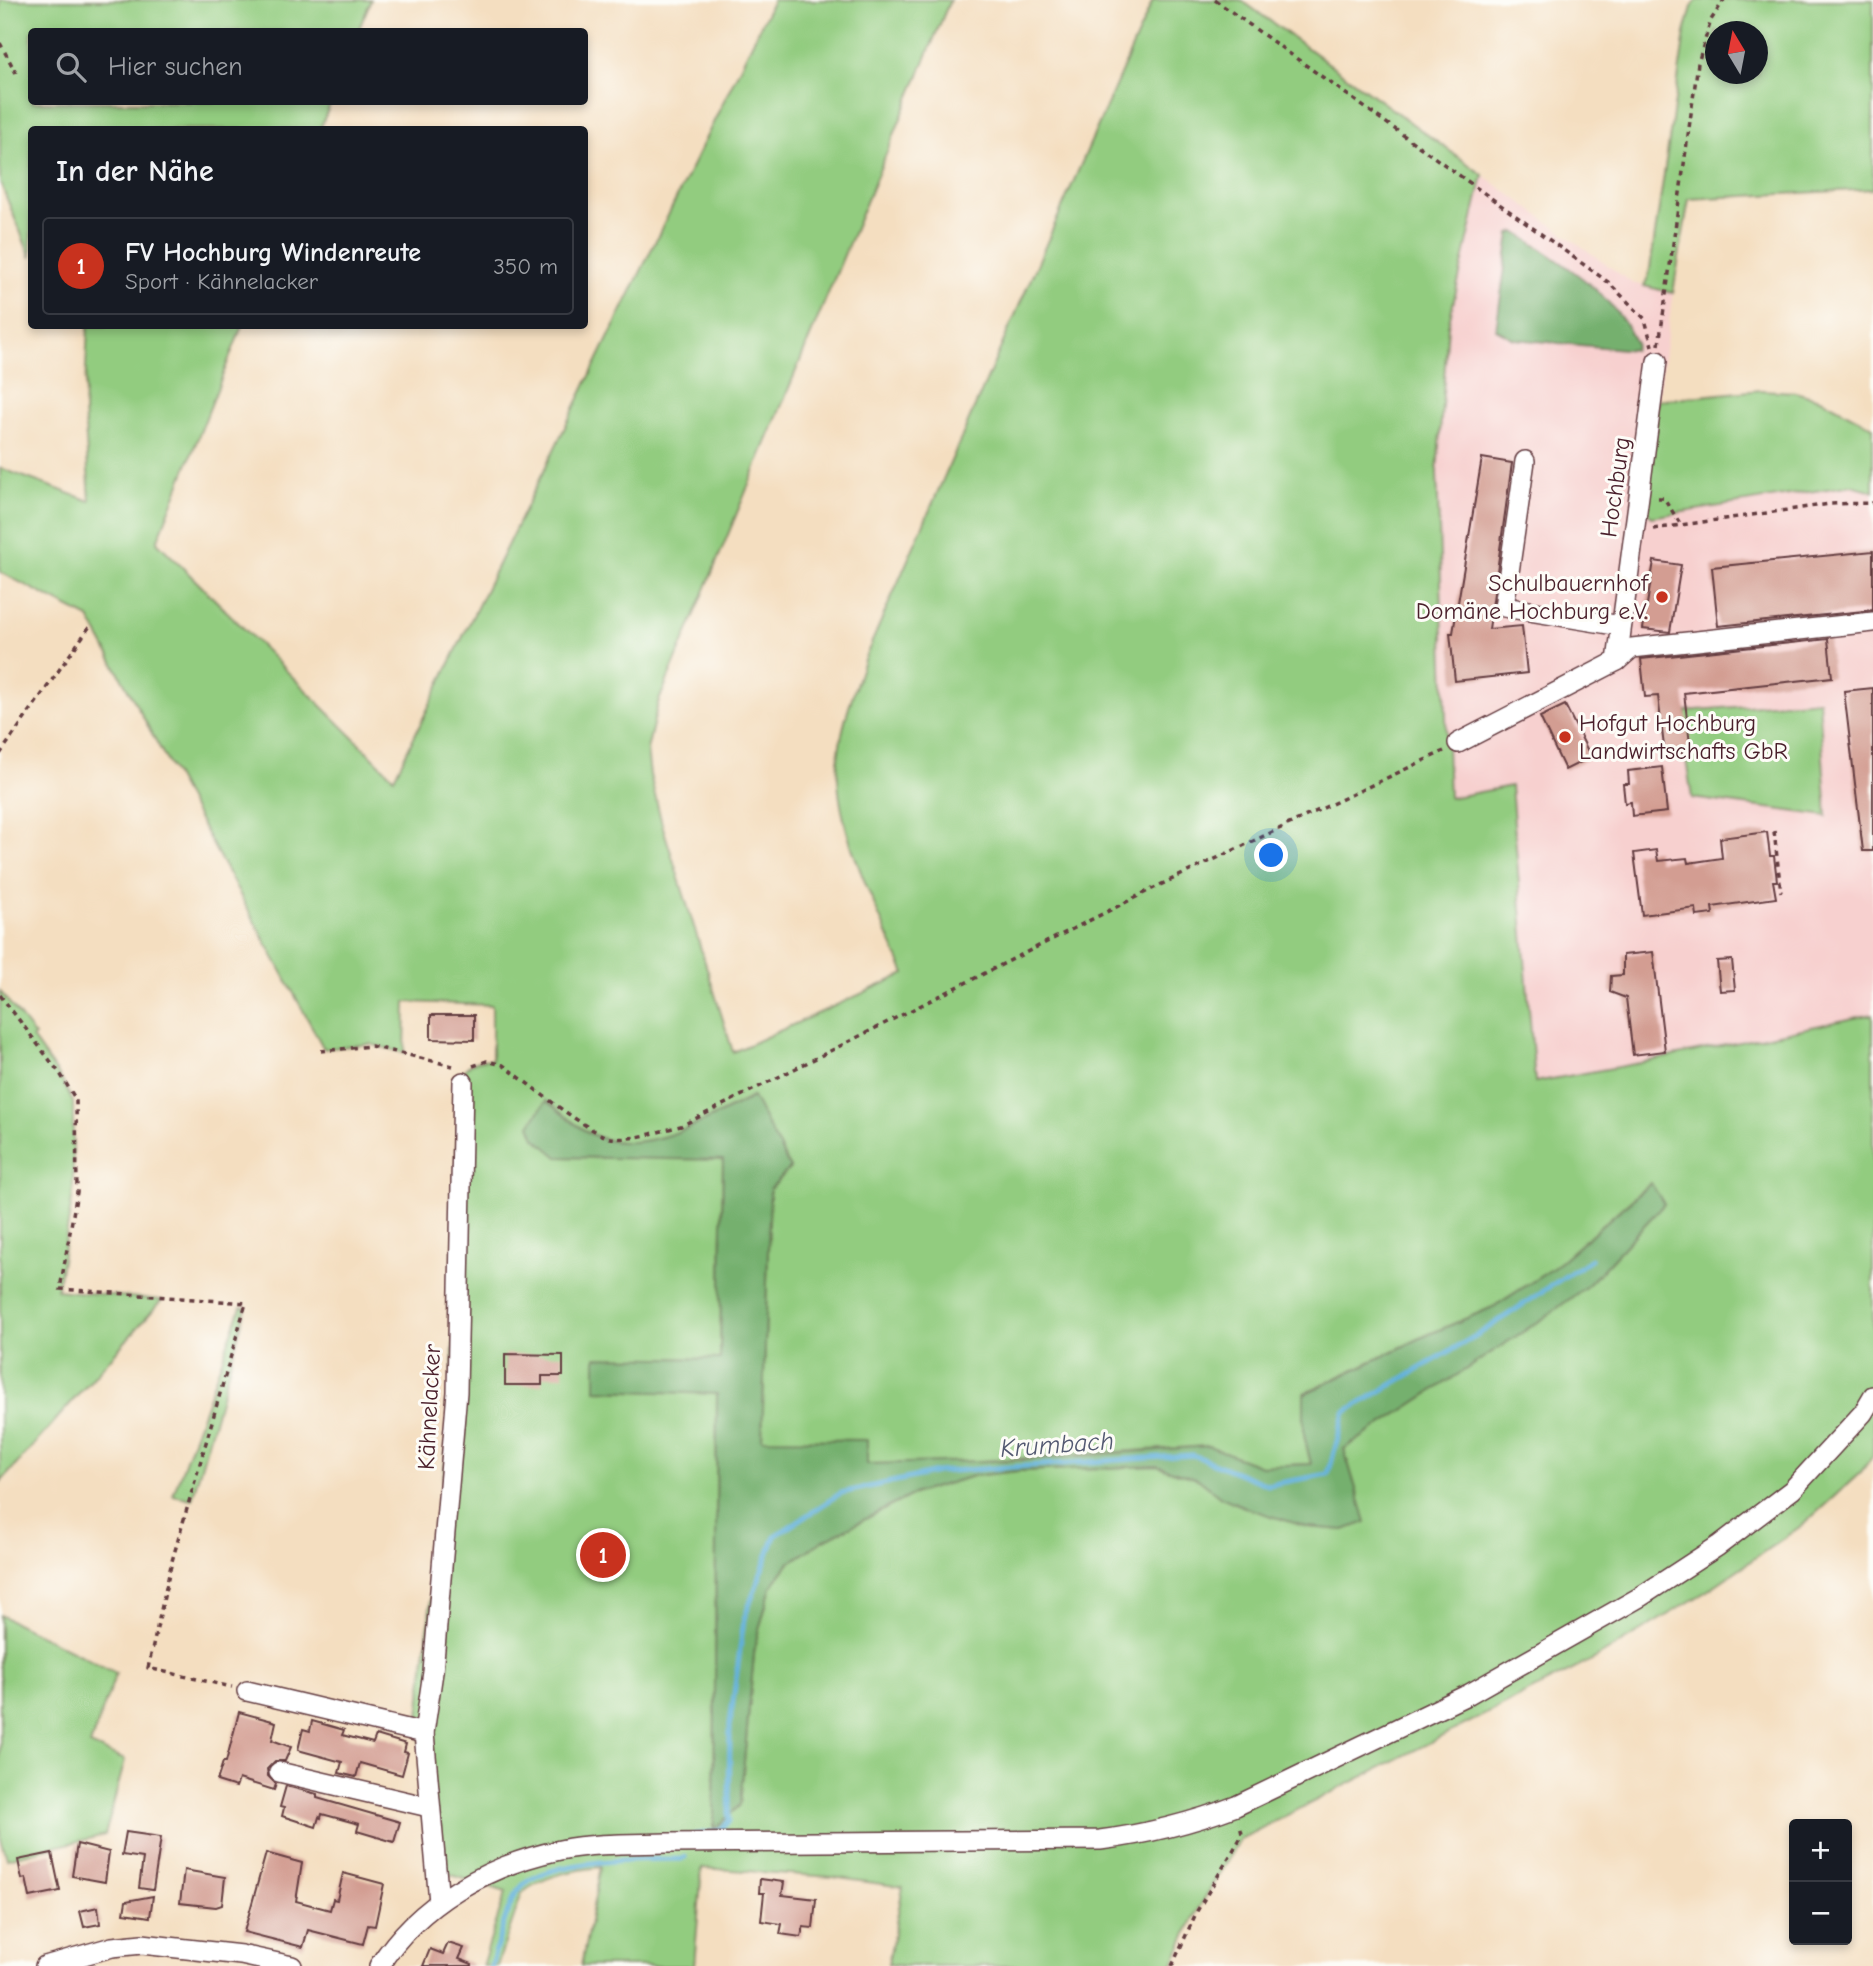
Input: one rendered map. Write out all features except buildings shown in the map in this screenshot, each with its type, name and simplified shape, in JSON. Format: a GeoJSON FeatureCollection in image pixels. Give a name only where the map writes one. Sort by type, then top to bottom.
{"type":"FeatureCollection","features":[{"type":"Feature","properties":{"kind":"street","name":"Hochburg"},"geometry":{"type":"LineString","coordinates":[[1617,661],[1657,361]]}},
{"type":"Feature","properties":{"kind":"street"},"geometry":{"type":"LineString","coordinates":[[1525,461],[1504,607],[1621,626]]}},
{"type":"Feature","properties":{"kind":"street"},"geometry":{"type":"LineString","coordinates":[[1458,743],[1617,661],[1632,648],[1873,622]]}},
{"type":"Feature","properties":{"kind":"street","name":"Kähnelacker"},"geometry":{"type":"LineString","coordinates":[[439,1902],[424,1733],[433,1672],[457,1392],[464,1076]]}},
{"type":"Feature","properties":{"kind":"street"},"geometry":{"type":"LineString","coordinates":[[379,1966],[405,1933],[439,1902],[494,1870],[562,1850],[602,1845],[667,1843],[1100,1840],[1170,1828],[1236,1806],[1469,1694],[1640,1597],[1718,1546],[1792,1490],[1863,1413],[1873,1396]]}},
{"type":"Feature","properties":{"kind":"street"},"geometry":{"type":"LineString","coordinates":[[247,1691],[424,1733]]}},
{"type":"Feature","properties":{"kind":"street"},"geometry":{"type":"LineString","coordinates":[[279,1772],[429,1807]]}},
{"type":"Feature","properties":{"kind":"street"},"geometry":{"type":"LineString","coordinates":[[45,1966],[112,1947],[142,1944],[241,1955],[292,1966]]}},
{"type":"Feature","properties":{"kind":"path"},"geometry":{"type":"LineString","coordinates":[[1215,0],[1608,282],[1645,319],[1657,361]]}},
{"type":"Feature","properties":{"kind":"path"},"geometry":{"type":"LineString","coordinates":[[1657,361],[1698,63],[1711,20],[1724,0]]}},
{"type":"Feature","properties":{"kind":"path"},"geometry":{"type":"LineString","coordinates":[[0,43],[16,73]]}},
{"type":"Feature","properties":{"kind":"path"},"geometry":{"type":"LineString","coordinates":[[1638,495],[1664,498],[1682,525]]}},
{"type":"Feature","properties":{"kind":"path"},"geometry":{"type":"LineString","coordinates":[[1633,532],[1830,504],[1873,503]]}},
{"type":"Feature","properties":{"kind":"path"},"geometry":{"type":"LineString","coordinates":[[0,754],[90,626]]}},
{"type":"Feature","properties":{"kind":"path"},"geometry":{"type":"LineString","coordinates":[[321,1052],[371,1046],[397,1054],[443,1062],[464,1076],[487,1061],[503,1065],[591,1130],[610,1138],[632,1137],[681,1126],[1160,885],[1419,764],[1458,743]]}},
{"type":"Feature","properties":{"kind":"path"},"geometry":{"type":"LineString","coordinates":[[1774,831],[1782,892]]}},
{"type":"Feature","properties":{"kind":"path"},"geometry":{"type":"LineString","coordinates":[[0,995],[61,1075],[75,1100],[77,1192],[60,1289],[246,1303],[172,1561],[148,1668],[247,1691]]}},
{"type":"Feature","properties":{"kind":"path"},"geometry":{"type":"LineString","coordinates":[[1171,1966],[1197,1911],[1242,1834],[1236,1806]]}},
{"type":"Feature","properties":{"kind":"shaded area"},"geometry":{"type":"Polygon","coordinates":[[[1483,175],[1632,283],[1673,293],[1658,400],[1651,517],[1852,485],[1873,491],[1873,1014],[1535,1082],[1511,786],[1449,798],[1437,473],[1448,326],[1483,175]],[[1685,753],[1785,810],[1819,817],[1685,753]]]}},
{"type":"Feature","properties":{"kind":"green space"},"geometry":{"type":"Polygon","coordinates":[[[0,0],[371,0],[359,28],[28,28],[28,105],[330,105],[321,126],[28,126],[28,251],[0,182],[0,0]]]}},
{"type":"Feature","properties":{"kind":"green space"},"geometry":{"type":"Polygon","coordinates":[[[773,0],[950,0],[658,703],[647,750],[662,824],[733,1052],[905,974],[850,841],[838,786],[842,734],[864,660],[1153,0],[1241,0],[1483,175],[1448,326],[1437,473],[1449,798],[1511,786],[1535,1082],[1873,1014],[1873,1455],[1861,1472],[1804,1524],[1707,1591],[1596,1658],[1240,1839],[1197,1911],[1172,1966],[888,1964],[903,1887],[832,1877],[702,1868],[694,1966],[581,1966],[601,1867],[560,1874],[522,1893],[497,1966],[482,1966],[506,1892],[439,1871],[418,1726],[452,1392],[459,1080],[472,1064],[492,1059],[492,1005],[406,1002],[405,1053],[370,1044],[324,1049],[89,618],[0,572],[0,468],[90,501],[84,410],[88,329],[241,329],[157,542],[394,778],[773,0]],[[752,1097],[673,1134],[630,1142],[609,1140],[590,1133],[546,1101],[558,1157],[723,1159],[720,1359],[596,1358],[596,1390],[717,1393],[714,1829],[740,1805],[755,1644],[771,1587],[789,1563],[824,1540],[916,1493],[973,1476],[1017,1471],[1157,1466],[1198,1479],[1221,1497],[1247,1508],[1307,1527],[1344,1530],[1365,1522],[1344,1449],[1544,1318],[1588,1285],[1664,1204],[1650,1183],[1552,1269],[1493,1307],[1304,1393],[1304,1435],[1311,1464],[1261,1466],[1208,1446],[947,1463],[866,1464],[867,1440],[762,1440],[770,1189],[790,1168],[752,1097]]]}},
{"type":"Feature","properties":{"kind":"green space"},"geometry":{"type":"Polygon","coordinates":[[[1697,0],[1873,0],[1873,189],[1689,199],[1673,293],[1644,286],[1649,275],[1685,33],[1692,7],[1697,0]]]}},
{"type":"Feature","properties":{"kind":"green space"},"geometry":{"type":"Polygon","coordinates":[[[1516,232],[1568,267],[1600,294],[1626,325],[1636,344],[1634,350],[1514,339],[1496,329],[1510,234],[1516,232]]]}},
{"type":"Feature","properties":{"kind":"green space"},"geometry":{"type":"Polygon","coordinates":[[[1761,390],[1795,392],[1823,400],[1873,427],[1873,491],[1852,485],[1652,517],[1642,504],[1658,400],[1761,390]]]}},
{"type":"Feature","properties":{"kind":"green space"},"geometry":{"type":"Polygon","coordinates":[[[1819,700],[1827,816],[1692,798],[1685,753],[1686,711],[1819,700]]]}},
{"type":"Feature","properties":{"kind":"green space"},"geometry":{"type":"Polygon","coordinates":[[[0,991],[35,1036],[32,1038],[60,1077],[73,1102],[73,1194],[57,1290],[162,1300],[0,1483],[0,991]]]}},
{"type":"Feature","properties":{"kind":"green space"},"geometry":{"type":"Polygon","coordinates":[[[753,1097],[790,1168],[770,1189],[762,1439],[867,1440],[867,1464],[1020,1460],[1209,1446],[1261,1466],[1311,1464],[1304,1435],[1304,1394],[1493,1307],[1552,1269],[1651,1183],[1664,1204],[1588,1285],[1544,1318],[1344,1449],[1366,1522],[1344,1530],[1307,1527],[1247,1508],[1221,1497],[1198,1479],[1157,1466],[1017,1471],[973,1476],[916,1493],[824,1540],[789,1563],[771,1587],[755,1644],[740,1805],[714,1830],[717,1394],[596,1390],[596,1357],[720,1359],[723,1160],[558,1157],[535,1138],[530,1125],[546,1101],[589,1133],[609,1140],[651,1140],[673,1134],[753,1097]]]}},
{"type":"Feature","properties":{"kind":"green space"},"geometry":{"type":"Polygon","coordinates":[[[241,1307],[246,1308],[192,1499],[173,1495],[241,1307]]]}},
{"type":"Feature","properties":{"kind":"green space"},"geometry":{"type":"Polygon","coordinates":[[[0,1615],[116,1673],[90,1745],[125,1760],[105,1835],[7,1858],[0,1836],[0,1615]]]}},
{"type":"Feature","properties":{"kind":"waterway","name":"Krumbach"},"geometry":{"type":"LineString","coordinates":[[693,1835],[719,1831],[729,1821],[730,1724],[744,1619],[775,1536],[841,1493],[937,1472],[1193,1455],[1268,1485],[1328,1474],[1345,1412],[1479,1334],[1591,1259]]}},
{"type":"Feature","properties":{"kind":"waterway","name":"Krumbach"},"geometry":{"type":"LineString","coordinates":[[491,1966],[512,1901],[523,1885],[537,1876],[576,1865],[599,1862],[685,1857]]}},
{"type":"Feature","properties":{"kind":"place","name":"Schulbauernhof Domäne Hochburg e.V."},"geometry":{"type":"Point","coordinates":[1662,597]}},
{"type":"Feature","properties":{"kind":"place","name":"Hofgut Hochburg Landwirtschafts GbR"},"geometry":{"type":"Point","coordinates":[1565,737]}},
{"type":"Feature","properties":{"kind":"place","name":"FV Hochburg Windenreute"},"geometry":{"type":"Point","coordinates":[603,1555]}}]}
